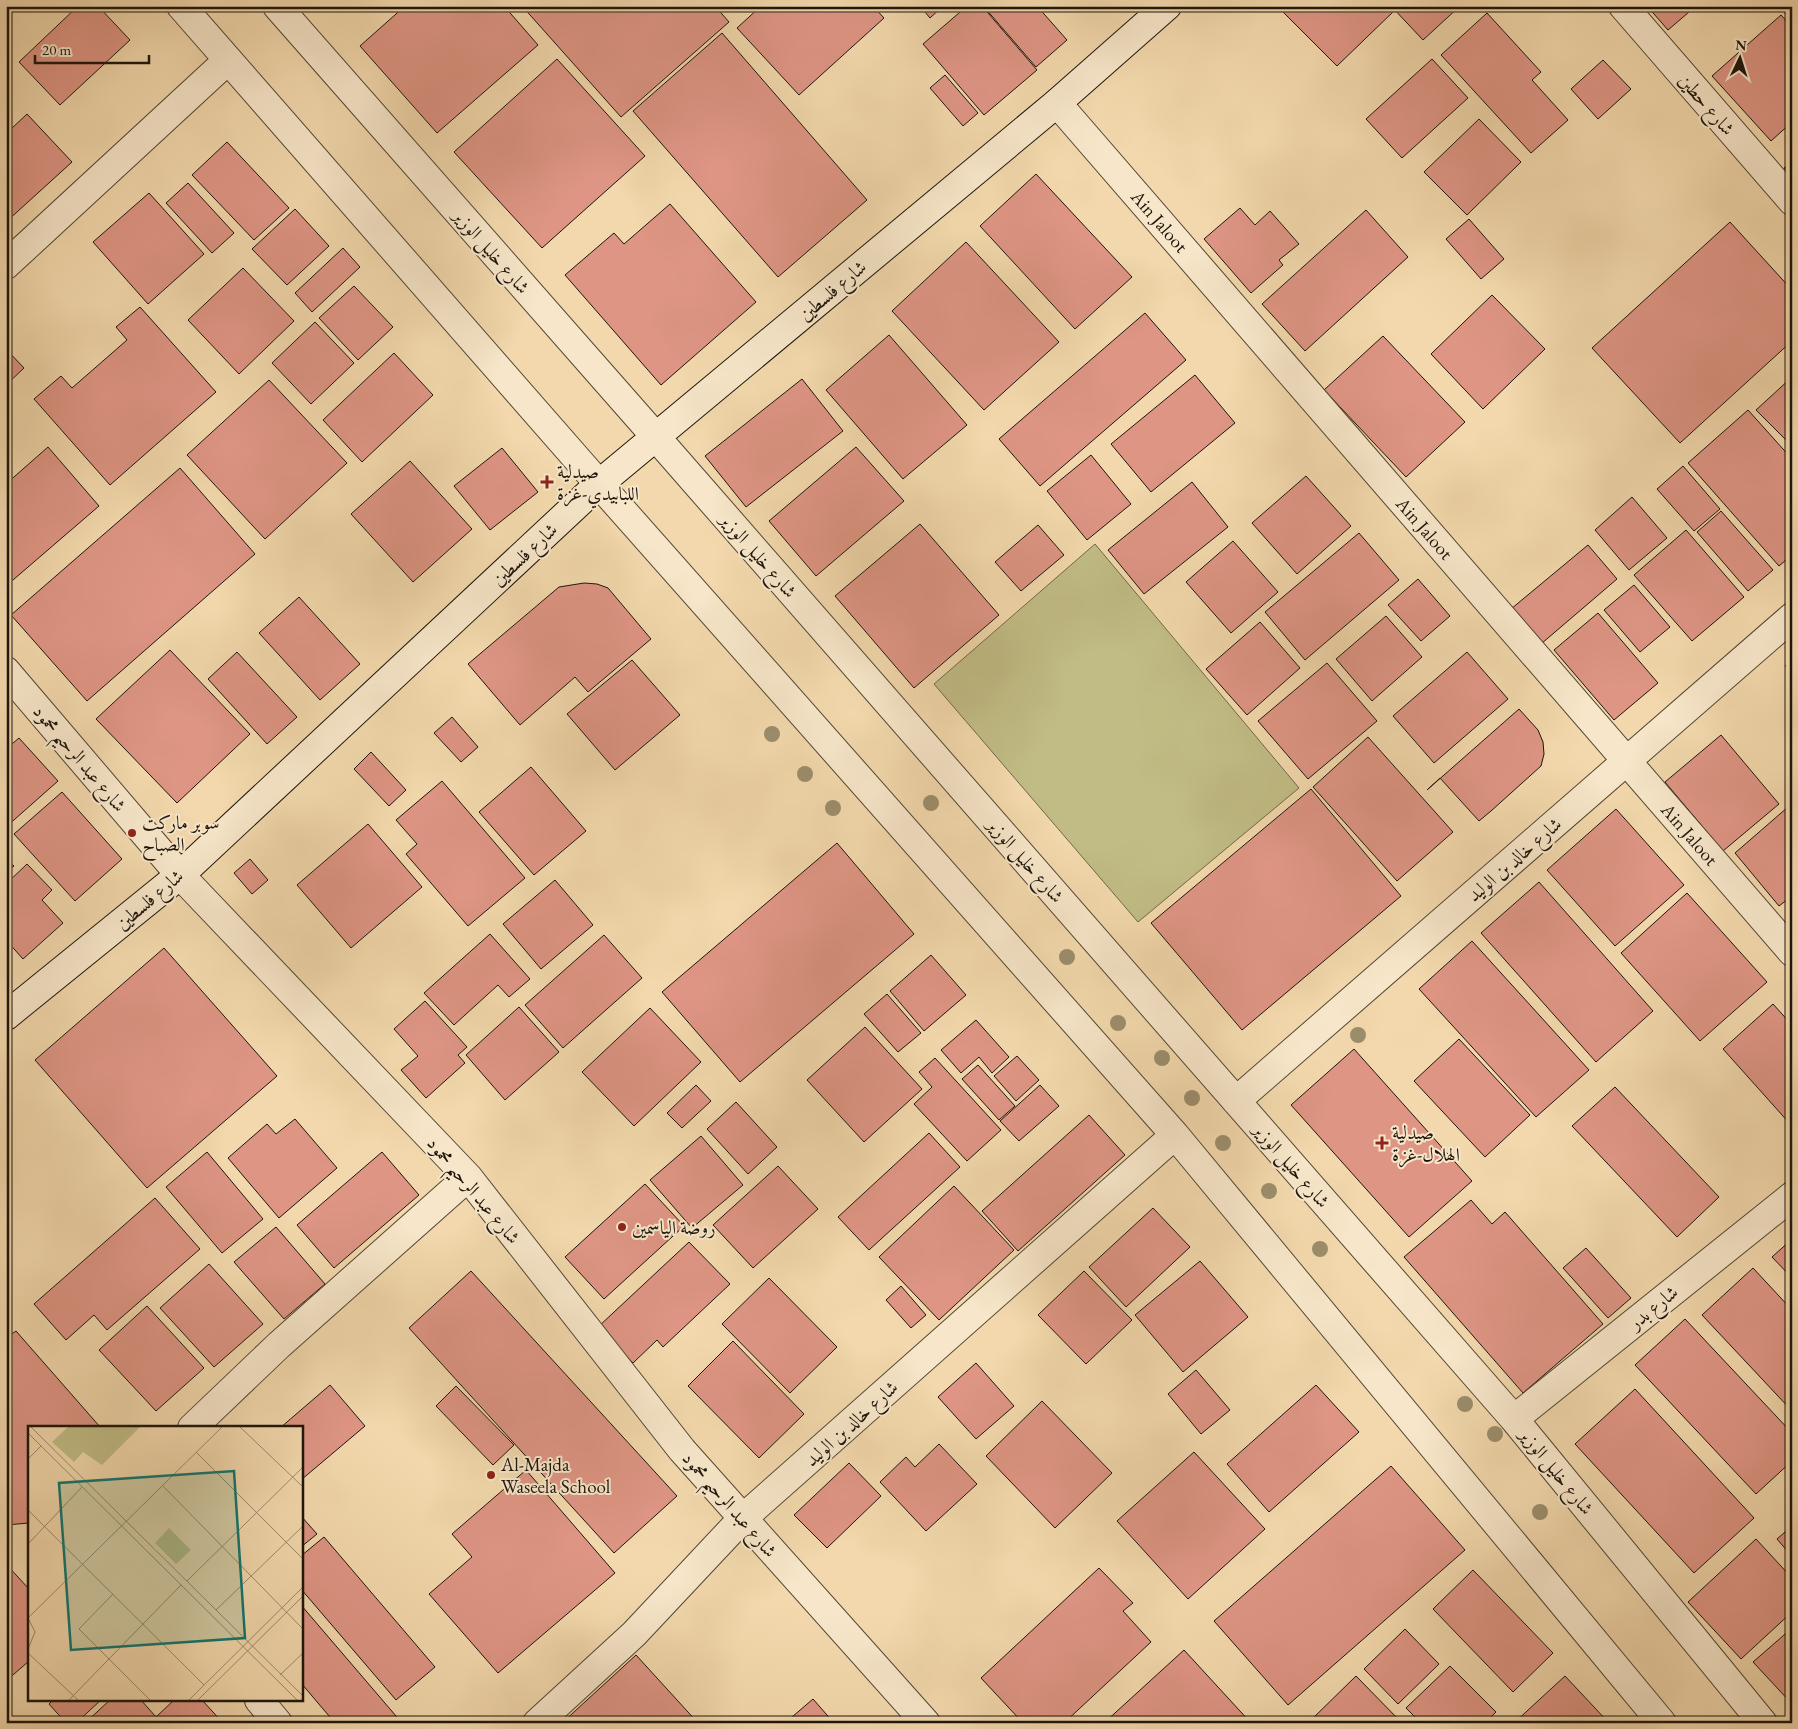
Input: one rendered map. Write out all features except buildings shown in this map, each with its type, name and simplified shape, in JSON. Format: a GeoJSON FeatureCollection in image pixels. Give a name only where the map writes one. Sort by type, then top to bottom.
{"type":"FeatureCollection","features":[{"type":"Feature","properties":{"kind":"street"},"geometry":{"type":"LineString","coordinates":[[181,6],[599,484],[1175,1135],[1662,1723]]}},
{"type":"Feature","properties":{"kind":"street","name":"شارع خليل الوزير"},"geometry":{"type":"LineString","coordinates":[[277,6],[1514,1419],[1763,1723]]}},
{"type":"Feature","properties":{"kind":"street","name":"شارع فلسطين"},"geometry":{"type":"LineString","coordinates":[[6,1016],[180,875],[599,484],[1058,103],[1167,6]]}},
{"type":"Feature","properties":{"kind":"street","name":"شارع حطين"},"geometry":{"type":"LineString","coordinates":[[1622,6],[1792,201]]}},
{"type":"Feature","properties":{"kind":"street"},"geometry":{"type":"LineString","coordinates":[[6,265],[228,60]]}},
{"type":"Feature","properties":{"kind":"street","name":"Ain Jaloot"},"geometry":{"type":"LineString","coordinates":[[1058,103],[1792,952]]}},
{"type":"Feature","properties":{"kind":"street","name":"شارع خالد بن الوليد"},"geometry":{"type":"LineString","coordinates":[[1236,1101],[1627,762],[1792,616]]}},
{"type":"Feature","properties":{"kind":"street","name":"شارع عبد الرحيم محمود"},"geometry":{"type":"LineString","coordinates":[[6,671],[180,875],[468,1177],[682,1450],[926,1723]]}},
{"type":"Feature","properties":{"kind":"street","name":"شارع خالد بن الوليد"},"geometry":{"type":"LineString","coordinates":[[537,1723],[634,1634],[742,1519],[1175,1135]]}},
{"type":"Feature","properties":{"kind":"street"},"geometry":{"type":"LineString","coordinates":[[194,1426],[279,1345],[468,1177]]}},
{"type":"Feature","properties":{"kind":"street","name":"شارع بدر"},"geometry":{"type":"LineString","coordinates":[[1514,1419],[1792,1196]]}},
{"type":"Feature","properties":{"kind":"street"},"geometry":{"type":"LineString","coordinates":[[261,1702],[278,1723]]}},
{"type":"Feature","properties":{"kind":"shaded area"},"geometry":{"type":"Polygon","coordinates":[[[1095,544],[1299,788],[1138,922],[934,684],[1095,544]]]}},
{"type":"Feature","properties":{"kind":"place","name":"صيدلية اللبابيدي-غزة"},"geometry":{"type":"Point","coordinates":[547,482]}},
{"type":"Feature","properties":{"kind":"place","name":"سوبر ماركت الصباح"},"geometry":{"type":"Point","coordinates":[132,833]}},
{"type":"Feature","properties":{"kind":"place","name":"صيدلية الهلال-غزة"},"geometry":{"type":"Point","coordinates":[1382,1143]}},
{"type":"Feature","properties":{"kind":"place","name":"روضة الياسمين"},"geometry":{"type":"Point","coordinates":[622,1227]}},
{"type":"Feature","properties":{"kind":"place","name":"Al-Majda Waseela School"},"geometry":{"type":"Point","coordinates":[491,1475]}}]}
